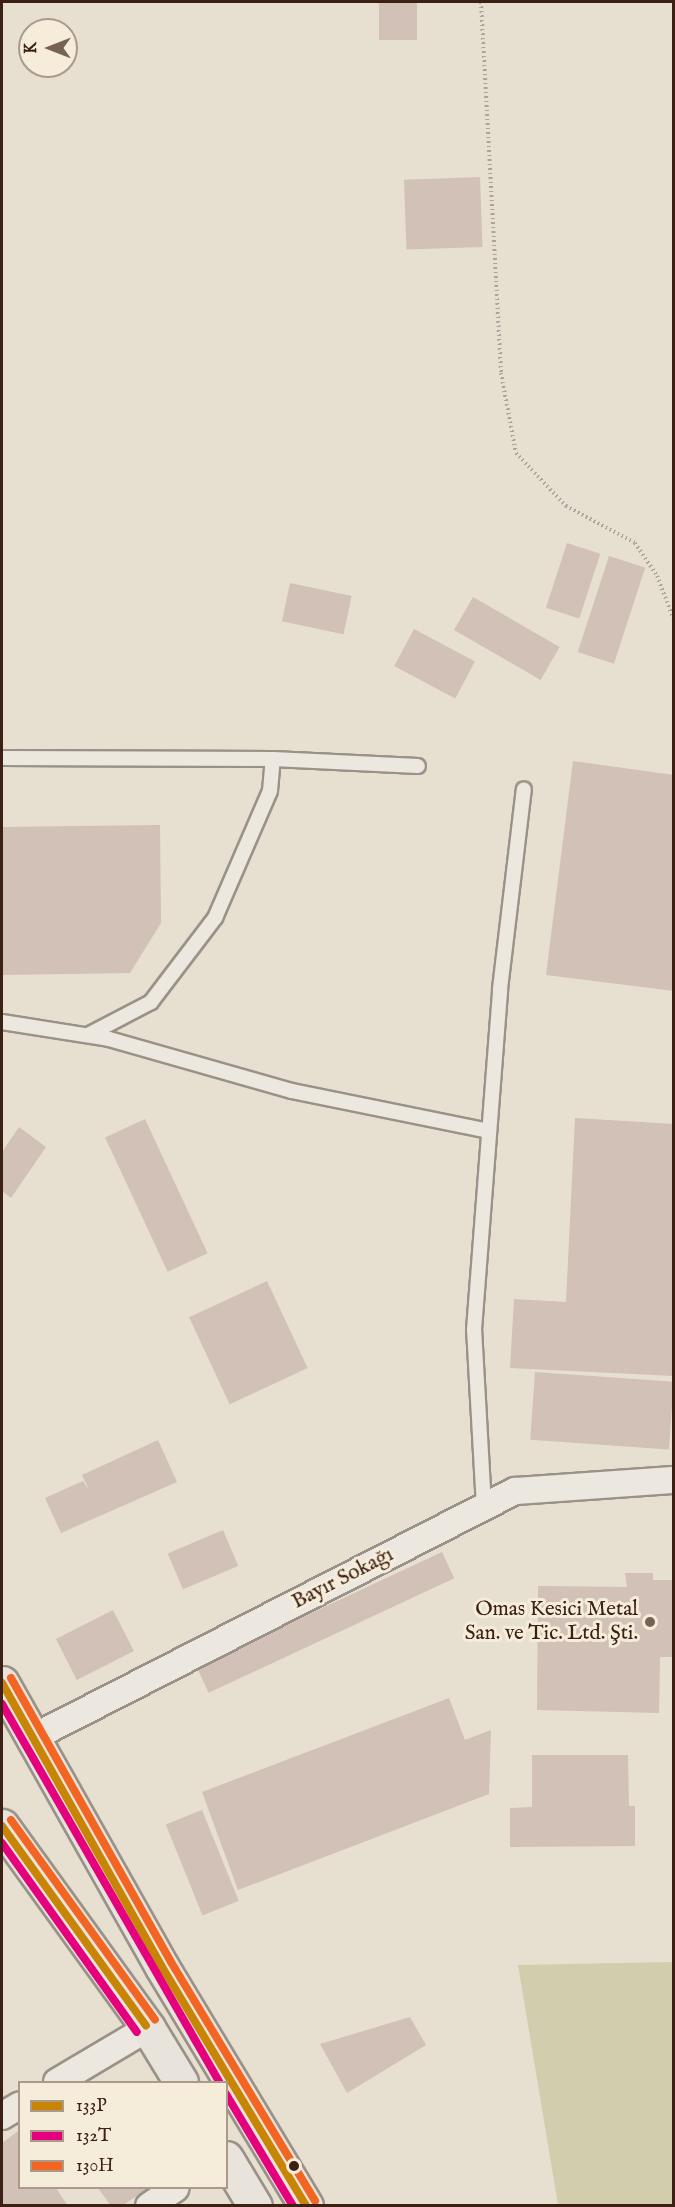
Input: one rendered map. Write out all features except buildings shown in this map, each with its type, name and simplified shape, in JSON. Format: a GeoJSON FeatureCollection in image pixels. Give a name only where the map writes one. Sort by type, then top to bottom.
{"type":"FeatureCollection","features":[{"type":"Feature","properties":{"kind":"main road"},"geometry":{"type":"LineString","coordinates":[[2,1683],[30,1739],[306,2205]]}},
{"type":"Feature","properties":{"kind":"main road"},"geometry":{"type":"LineString","coordinates":[[2,1826],[148,2028],[180,2081]]}},
{"type":"Feature","properties":{"kind":"main road"},"geometry":{"type":"LineString","coordinates":[[228,2161],[255,2205]]}},
{"type":"Feature","properties":{"kind":"street","name":"Bayır Sokağı"},"geometry":{"type":"LineString","coordinates":[[30,1739],[515,1491],[674,1480]]}},
{"type":"Feature","properties":{"kind":"street"},"geometry":{"type":"LineString","coordinates":[[59,2081],[148,2028]]}},
{"type":"Feature","properties":{"kind":"street"},"geometry":{"type":"LineString","coordinates":[[2,2116],[18,2106]]}},
{"type":"Feature","properties":{"kind":"street"},"geometry":{"type":"LineString","coordinates":[[149,2205],[173,2189]]}},
{"type":"Feature","properties":{"kind":"lane"},"geometry":{"type":"LineString","coordinates":[[2,758],[273,759],[418,765]]}},
{"type":"Feature","properties":{"kind":"lane"},"geometry":{"type":"LineString","coordinates":[[88,1035],[151,1002],[215,918],[270,791],[273,759]]}},
{"type":"Feature","properties":{"kind":"lane"},"geometry":{"type":"LineString","coordinates":[[484,1507],[474,1330],[500,988],[524,789]]}},
{"type":"Feature","properties":{"kind":"lane"},"geometry":{"type":"LineString","coordinates":[[2,1022],[88,1035],[292,1090],[489,1131]]}},
{"type":"Feature","properties":{"kind":"path"},"geometry":{"type":"LineString","coordinates":[[481,2],[501,373],[516,453],[566,506],[635,543],[657,576],[674,620]]}},
{"type":"Feature","properties":{"kind":"shaded area"},"geometry":{"type":"Polygon","coordinates":[[[673,1962],[673,2205],[558,2205],[518,1965],[673,1962]]]}},
{"type":"Feature","properties":{"kind":"transit line","name":"130H"},"geometry":{"type":"LineString","coordinates":[[11,1678],[171,1962],[315,2201]]}},
{"type":"Feature","properties":{"kind":"transit line","name":"133P"},"geometry":{"type":"LineString","coordinates":[[2,1683],[162,1967],[306,2206]]}},
{"type":"Feature","properties":{"kind":"transit line","name":"132T"},"geometry":{"type":"LineString","coordinates":[[2,1704],[218,2081]]}},
{"type":"Feature","properties":{"kind":"transit line","name":"130H"},"geometry":{"type":"LineString","coordinates":[[11,1820],[155,2020]]}},
{"type":"Feature","properties":{"kind":"transit line","name":"133P"},"geometry":{"type":"LineString","coordinates":[[2,1826],[146,2026]]}},
{"type":"Feature","properties":{"kind":"transit line","name":"132T"},"geometry":{"type":"LineString","coordinates":[[2,1843],[137,2032]]}},
{"type":"Feature","properties":{"kind":"transit line","name":"132T"},"geometry":{"type":"LineString","coordinates":[[228,2097],[293,2206]]}},
{"type":"Feature","properties":{"kind":"place","name":"Omas Kesici Metal San. ve Tic. Ltd. Şti."},"geometry":{"type":"Point","coordinates":[650,1622]}}]}
